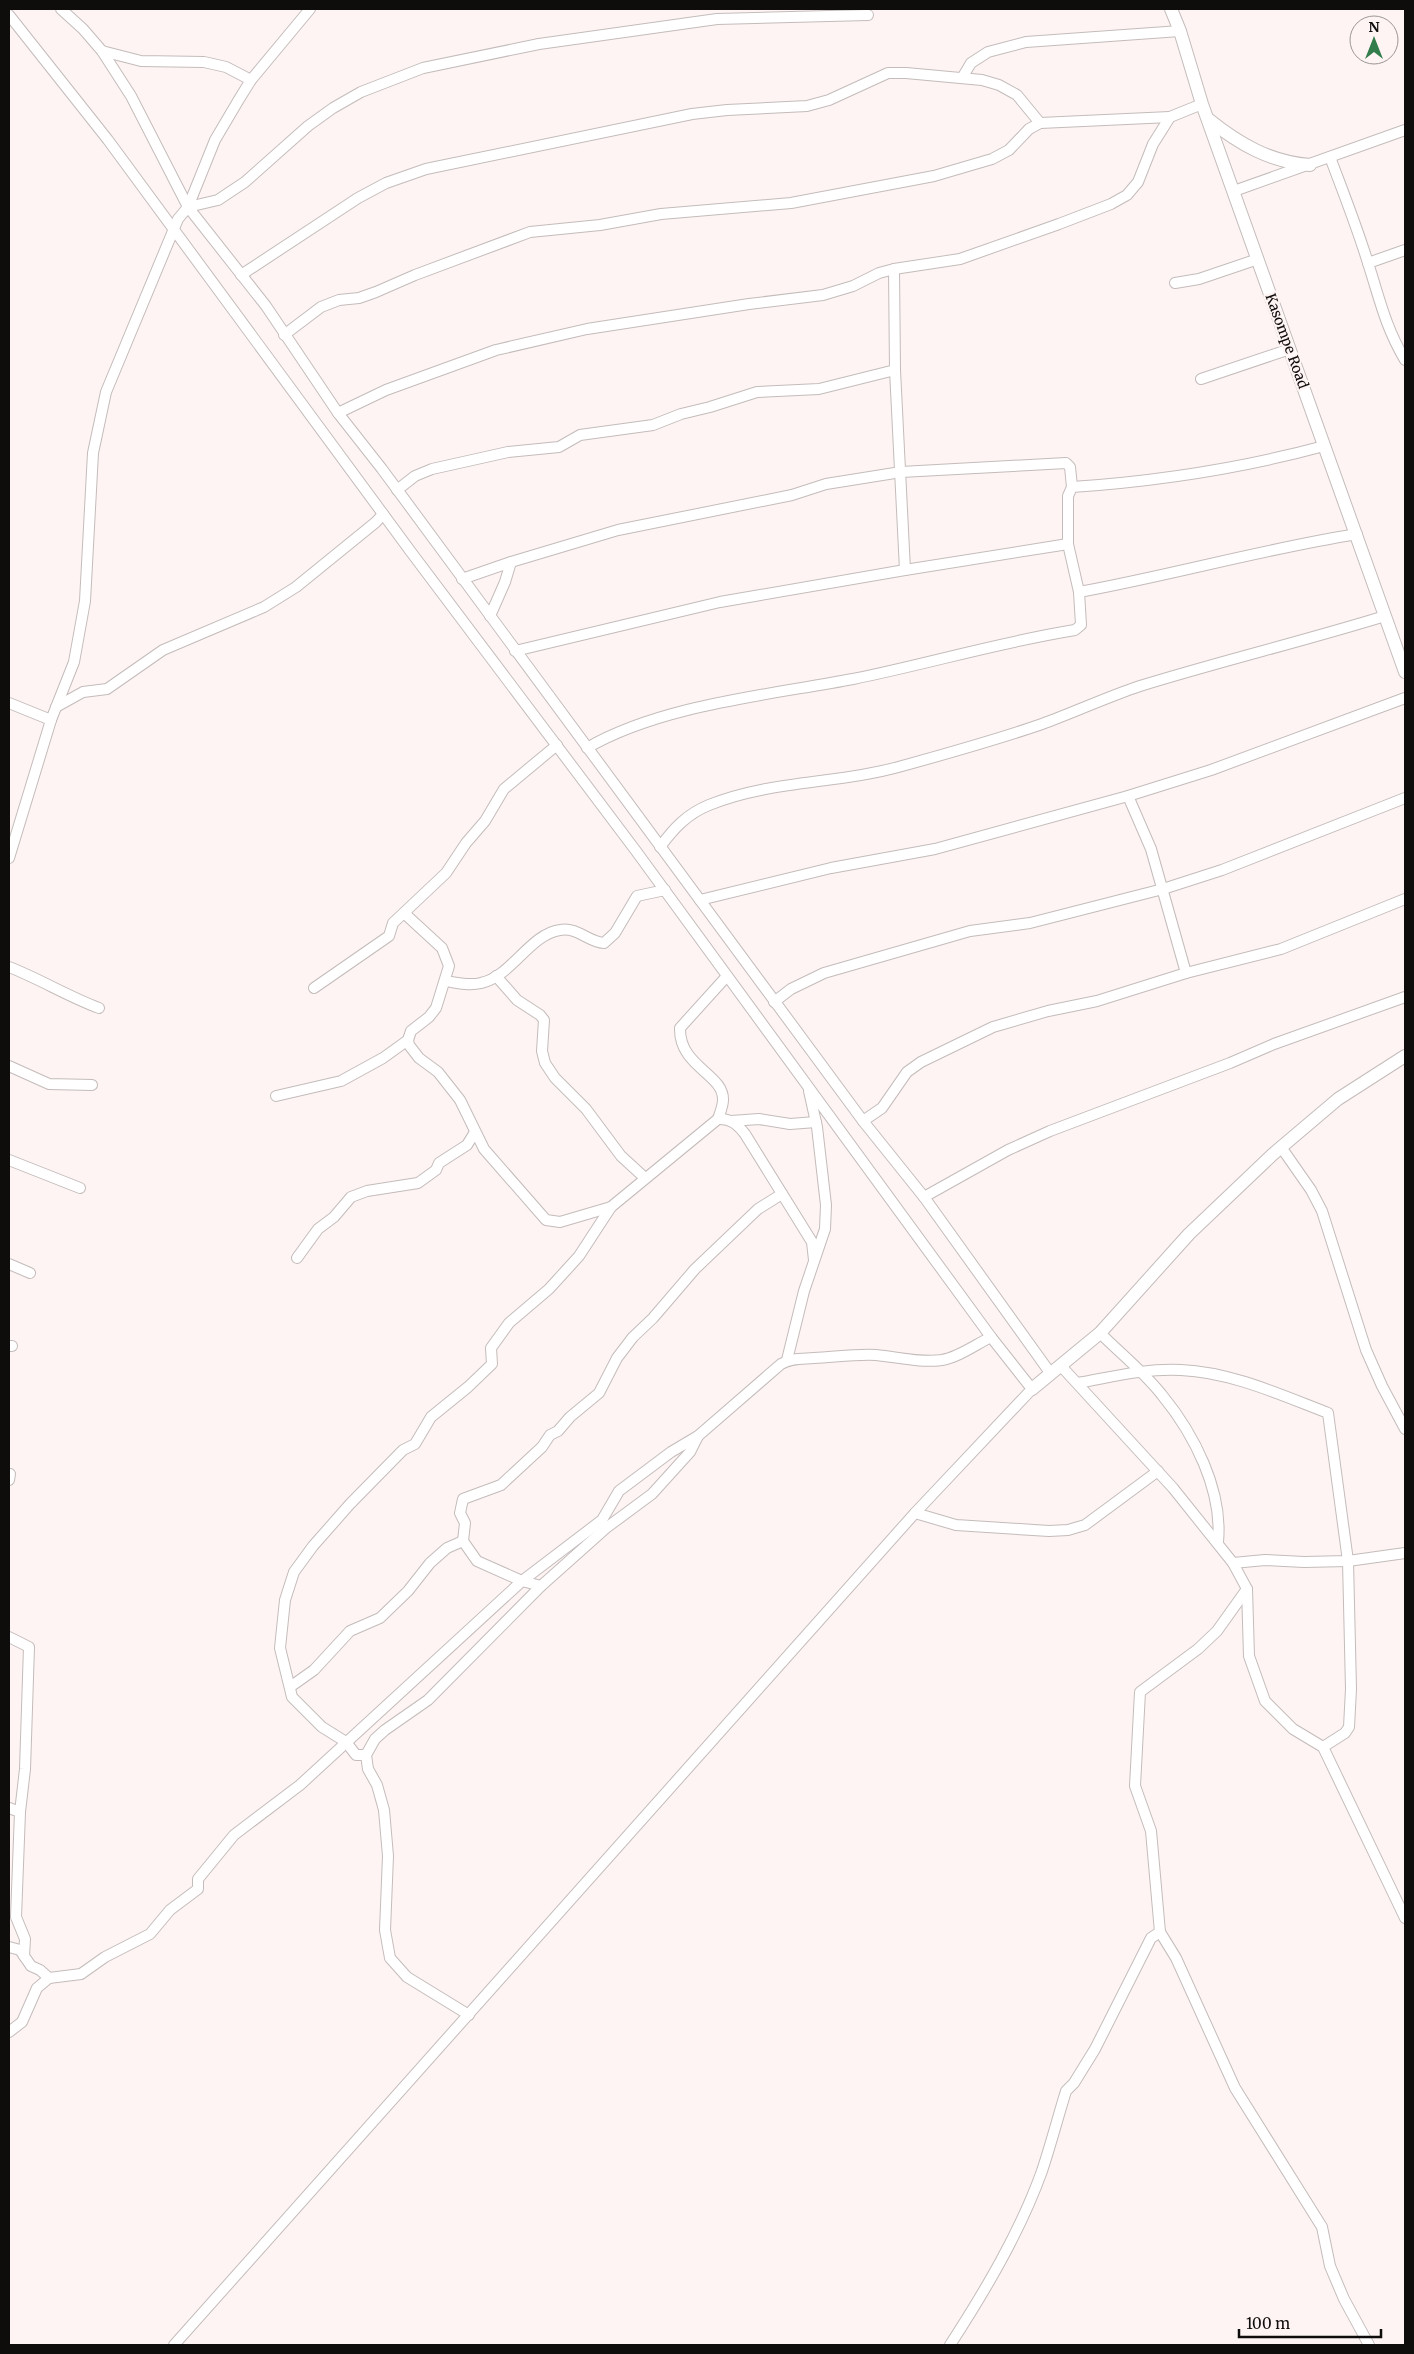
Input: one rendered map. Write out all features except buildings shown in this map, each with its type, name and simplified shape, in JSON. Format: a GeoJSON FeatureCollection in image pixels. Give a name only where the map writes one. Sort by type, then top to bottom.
{"type":"FeatureCollection","features":[{"type":"Feature","properties":{"kind":"street"},"geometry":{"type":"LineString","coordinates":[[61,9],[83,29],[102,51],[131,96],[188,207],[266,306],[338,412],[863,1121],[924,1197],[1056,1370],[1078,1383],[1158,1471],[1218,1542],[1233,1563],[1247,1589],[1249,1656],[1265,1701],[1293,1730],[1323,1747],[1405,1918]]}},
{"type":"Feature","properties":{"kind":"street"},"geometry":{"type":"LineString","coordinates":[[9,858],[51,720],[74,662],[85,602],[93,454],[106,392],[178,219],[188,207],[215,140],[251,80],[310,9]]}},
{"type":"Feature","properties":{"kind":"street","name":"Kasompe Road"},"geometry":{"type":"LineString","coordinates":[[1171,9],[1180,31],[1202,104],[1405,672]]}},
{"type":"Feature","properties":{"kind":"street"},"geometry":{"type":"LineString","coordinates":[[188,207],[218,200],[245,182],[308,126],[333,108],[362,92],[423,68],[539,44],[717,19],[868,15]]}},
{"type":"Feature","properties":{"kind":"street"},"geometry":{"type":"LineString","coordinates":[[11,21],[108,140],[383,514],[665,890],[990,1337],[1032,1389]]}},
{"type":"Feature","properties":{"kind":"street"},"geometry":{"type":"LineString","coordinates":[[962,78],[971,63],[988,52],[1026,42],[1180,31]]}},
{"type":"Feature","properties":{"kind":"street"},"geometry":{"type":"LineString","coordinates":[[102,51],[141,61],[204,62],[226,67],[251,80]]}},
{"type":"Feature","properties":{"kind":"street"},"geometry":{"type":"LineString","coordinates":[[241,275],[358,198],[386,183],[426,169],[692,114],[727,110],[807,106],[829,100],[888,74],[962,78],[999,84],[1017,95],[1040,123]]}},
{"type":"Feature","properties":{"kind":"street"},"geometry":{"type":"LineString","coordinates":[[284,335],[321,307],[339,300],[359,298],[376,292],[530,232],[590,226],[661,214],[791,203],[934,176],[992,159],[1009,150],[1029,129],[1040,123],[1170,117],[1202,104]]}},
{"type":"Feature","properties":{"kind":"street"},"geometry":{"type":"LineString","coordinates":[[338,412],[395,386],[496,350],[587,329],[749,304],[823,295],[853,286],[879,272],[960,258],[1112,204],[1127,195],[1138,182],[1153,144],[1170,117]]}},
{"type":"Feature","properties":{"kind":"street"},"geometry":{"type":"LineString","coordinates":[[1208,119],[1228,135],[1262,154],[1278,160],[1310,165]]}},
{"type":"Feature","properties":{"kind":"street"},"geometry":{"type":"LineString","coordinates":[[1234,191],[1405,130]]}},
{"type":"Feature","properties":{"kind":"street"},"geometry":{"type":"LineString","coordinates":[[1330,157],[1368,263],[1380,308],[1395,343],[1405,360]]}},
{"type":"Feature","properties":{"kind":"street"},"geometry":{"type":"LineString","coordinates":[[1368,263],[1405,250]]}},
{"type":"Feature","properties":{"kind":"street"},"geometry":{"type":"LineString","coordinates":[[1175,283],[1198,280],[1258,259]]}},
{"type":"Feature","properties":{"kind":"street"},"geometry":{"type":"LineString","coordinates":[[894,269],[895,370],[906,570]]}},
{"type":"Feature","properties":{"kind":"street"},"geometry":{"type":"LineString","coordinates":[[1200,379],[1290,349]]}},
{"type":"Feature","properties":{"kind":"street"},"geometry":{"type":"LineString","coordinates":[[397,490],[415,476],[432,469],[508,452],[559,447],[580,435],[653,425],[680,414],[710,408],[757,392],[819,389],[895,370]]}},
{"type":"Feature","properties":{"kind":"street"},"geometry":{"type":"LineString","coordinates":[[1072,487],[1193,476],[1324,446]]}},
{"type":"Feature","properties":{"kind":"street"},"geometry":{"type":"LineString","coordinates":[[462,579],[511,562],[618,530],[792,495],[826,484],[901,472],[1066,463],[1070,468],[1072,487],[1068,496],[1068,544],[1079,592],[1081,625],[1075,630],[1012,642],[854,678],[678,713],[625,729],[587,748]]}},
{"type":"Feature","properties":{"kind":"street"},"geometry":{"type":"LineString","coordinates":[[56,707],[83,692],[107,689],[163,650],[264,606],[296,587],[376,522],[383,514]]}},
{"type":"Feature","properties":{"kind":"street"},"geometry":{"type":"LineString","coordinates":[[1079,592],[1155,578],[1297,545],[1357,534]]}},
{"type":"Feature","properties":{"kind":"street"},"geometry":{"type":"LineString","coordinates":[[515,651],[720,602],[1068,544]]}},
{"type":"Feature","properties":{"kind":"street"},"geometry":{"type":"LineString","coordinates":[[490,616],[505,582],[511,562]]}},
{"type":"Feature","properties":{"kind":"street"},"geometry":{"type":"LineString","coordinates":[[660,847],[674,826],[689,815],[708,805],[742,794],[811,782],[855,777],[903,766],[1028,729],[1138,687],[1335,632],[1385,616]]}},
{"type":"Feature","properties":{"kind":"street"},"geometry":{"type":"LineString","coordinates":[[700,900],[831,868],[935,848],[1128,796],[1211,770],[1405,698]]}},
{"type":"Feature","properties":{"kind":"street"},"geometry":{"type":"LineString","coordinates":[[9,703],[51,720]]}},
{"type":"Feature","properties":{"kind":"street"},"geometry":{"type":"LineString","coordinates":[[314,988],[350,965],[389,936],[394,923],[446,873],[466,843],[485,821],[504,789],[557,745]]}},
{"type":"Feature","properties":{"kind":"street"},"geometry":{"type":"LineString","coordinates":[[1128,796],[1151,848],[1186,973]]}},
{"type":"Feature","properties":{"kind":"street"},"geometry":{"type":"LineString","coordinates":[[774,1002],[791,989],[824,973],[970,931],[1030,923],[1163,889],[1222,870],[1405,798]]}},
{"type":"Feature","properties":{"kind":"street"},"geometry":{"type":"LineString","coordinates":[[446,982],[481,983],[496,976],[553,931],[562,929],[577,931],[592,940],[604,943],[615,933],[637,896],[665,890]]}},
{"type":"Feature","properties":{"kind":"street"},"geometry":{"type":"LineString","coordinates":[[863,1121],[882,1108],[907,1072],[921,1062],[993,1027],[1048,1011],[1097,1001],[1186,973],[1282,948],[1405,899]]}},
{"type":"Feature","properties":{"kind":"street"},"geometry":{"type":"LineString","coordinates":[[276,1096],[341,1081],[383,1058],[408,1040],[411,1031],[429,1017],[436,1008],[446,982],[449,966],[442,948],[404,913]]}},
{"type":"Feature","properties":{"kind":"street"},"geometry":{"type":"LineString","coordinates":[[9,967],[38,978],[66,995],[99,1008]]}},
{"type":"Feature","properties":{"kind":"street"},"geometry":{"type":"LineString","coordinates":[[496,976],[517,1000],[540,1015],[544,1020],[542,1051],[545,1062],[555,1078],[586,1109],[621,1156],[644,1178]]}},
{"type":"Feature","properties":{"kind":"street"},"geometry":{"type":"LineString","coordinates":[[366,1755],[356,1755],[346,1742],[322,1727],[292,1697],[280,1648],[285,1600],[294,1572],[313,1546],[350,1504],[403,1450],[415,1444],[431,1417],[468,1387],[492,1364],[491,1348],[510,1323],[549,1289],[579,1256],[611,1207],[718,1119],[722,1107],[722,1094],[710,1075],[691,1060],[687,1054],[680,1035],[680,1028],[727,976]]}},
{"type":"Feature","properties":{"kind":"street"},"geometry":{"type":"LineString","coordinates":[[924,1197],[1000,1155],[1050,1131],[1230,1063],[1274,1044],[1405,997]]}},
{"type":"Feature","properties":{"kind":"street"},"geometry":{"type":"LineString","coordinates":[[408,1040],[418,1058],[438,1072],[460,1100],[484,1150],[546,1220],[560,1222],[611,1207]]}},
{"type":"Feature","properties":{"kind":"street"},"geometry":{"type":"LineString","coordinates":[[174,2345],[915,1513],[1032,1389],[1100,1333],[1189,1234],[1280,1147],[1338,1099],[1405,1056]]}},
{"type":"Feature","properties":{"kind":"street"},"geometry":{"type":"LineString","coordinates":[[9,1066],[49,1084],[92,1085]]}},
{"type":"Feature","properties":{"kind":"street"},"geometry":{"type":"LineString","coordinates":[[787,1360],[804,1291],[824,1229],[826,1205],[816,1122],[809,1087]]}},
{"type":"Feature","properties":{"kind":"street"},"geometry":{"type":"LineString","coordinates":[[718,1119],[732,1121],[759,1119],[790,1124],[816,1122]]}},
{"type":"Feature","properties":{"kind":"street"},"geometry":{"type":"LineString","coordinates":[[732,1121],[745,1134],[812,1242],[814,1260]]}},
{"type":"Feature","properties":{"kind":"street"},"geometry":{"type":"LineString","coordinates":[[297,1258],[318,1230],[334,1217],[351,1197],[367,1191],[418,1183],[436,1170],[439,1163],[467,1145],[475,1132]]}},
{"type":"Feature","properties":{"kind":"street"},"geometry":{"type":"LineString","coordinates":[[1280,1147],[1322,1211],[1366,1350],[1382,1386],[1405,1429]]}},
{"type":"Feature","properties":{"kind":"street"},"geometry":{"type":"LineString","coordinates":[[9,1160],[80,1188]]}},
{"type":"Feature","properties":{"kind":"street"},"geometry":{"type":"LineString","coordinates":[[541,1586],[522,1581],[477,1561],[463,1541],[465,1523],[460,1513],[463,1499],[501,1485],[542,1447],[550,1435],[558,1431],[570,1416],[599,1393],[616,1358],[633,1336],[653,1318],[695,1270],[758,1209],[782,1194]]}},
{"type":"Feature","properties":{"kind":"street"},"geometry":{"type":"LineString","coordinates":[[9,1264],[30,1273]]}},
{"type":"Feature","properties":{"kind":"street"},"geometry":{"type":"LineString","coordinates":[[1100,1333],[1161,1394],[1180,1420],[1201,1459],[1215,1497],[1220,1522],[1218,1542]]}},
{"type":"Feature","properties":{"kind":"street"},"geometry":{"type":"LineString","coordinates":[[9,2032],[22,2022],[37,1988],[49,1978],[81,1974],[105,1956],[150,1934],[170,1910],[198,1889],[198,1879],[234,1835],[300,1785],[522,1581],[602,1520],[618,1491],[671,1452],[698,1436],[787,1360],[864,1355],[918,1360],[942,1360],[953,1357],[990,1337]]}},
{"type":"Feature","properties":{"kind":"street"},"geometry":{"type":"LineString","coordinates":[[1078,1383],[1140,1372],[1180,1370],[1202,1372],[1273,1392],[1328,1413],[1348,1561],[1350,1721],[1344,1733],[1323,1747]]}},
{"type":"Feature","properties":{"kind":"street"},"geometry":{"type":"LineString","coordinates":[[469,2015],[407,1977],[390,1958],[385,1930],[388,1856],[384,1810],[377,1785],[368,1769],[366,1755],[375,1739],[384,1730],[428,1700],[514,1611],[541,1586],[606,1528],[652,1494],[690,1452],[698,1436]]}},
{"type":"Feature","properties":{"kind":"street"},"geometry":{"type":"LineString","coordinates":[[915,1513],[956,1525],[1049,1531],[1068,1530],[1085,1525],[1158,1471]]}},
{"type":"Feature","properties":{"kind":"street"},"geometry":{"type":"LineString","coordinates":[[290,1687],[314,1670],[350,1630],[380,1618],[408,1591],[430,1562],[447,1548],[463,1541]]}},
{"type":"Feature","properties":{"kind":"street"},"geometry":{"type":"LineString","coordinates":[[1233,1563],[1265,1560],[1304,1562],[1348,1561],[1405,1553]]}},
{"type":"Feature","properties":{"kind":"street"},"geometry":{"type":"LineString","coordinates":[[1247,1589],[1217,1631],[1198,1649],[1140,1692],[1135,1786],[1151,1832],[1160,1932],[1176,1958],[1235,2088],[1322,2227],[1330,2266],[1344,2300],[1369,2345]]}},
{"type":"Feature","properties":{"kind":"street"},"geometry":{"type":"LineString","coordinates":[[9,1637],[29,1647],[25,1769],[20,1812],[16,1917],[25,1939],[24,1956]]}},
{"type":"Feature","properties":{"kind":"street"},"geometry":{"type":"LineString","coordinates":[[9,1808],[20,1812]]}},
{"type":"Feature","properties":{"kind":"street"},"geometry":{"type":"LineString","coordinates":[[950,2345],[980,2298],[1018,2225],[1042,2172],[1066,2090],[1074,2083],[1095,2049],[1151,1938],[1160,1932]]}},
{"type":"Feature","properties":{"kind":"street"},"geometry":{"type":"LineString","coordinates":[[9,1947],[20,1950],[31,1966],[40,1970],[49,1978]]}}]}
